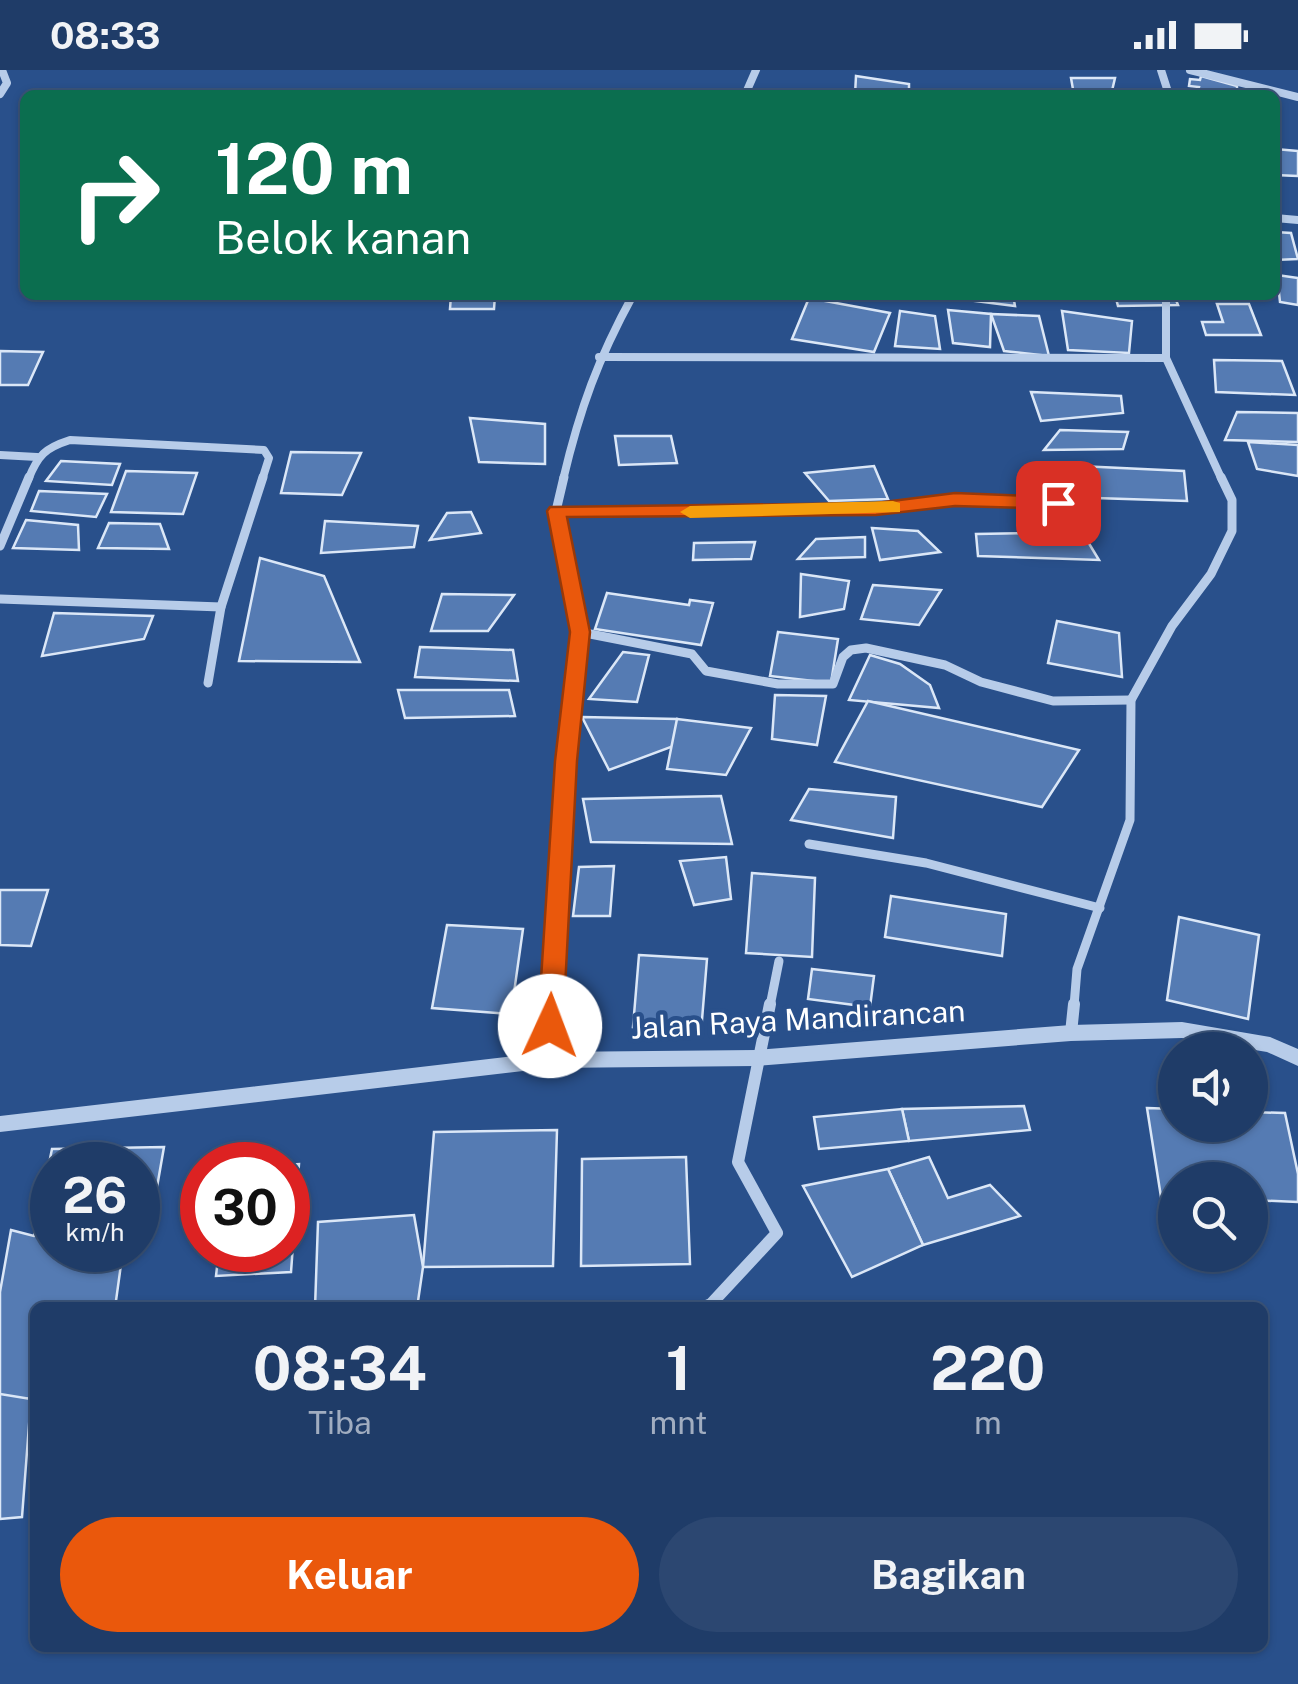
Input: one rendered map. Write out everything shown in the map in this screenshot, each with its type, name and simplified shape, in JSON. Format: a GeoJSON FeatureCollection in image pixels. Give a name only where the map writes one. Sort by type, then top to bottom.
{"type":"FeatureCollection","features":[{"type":"Feature","properties":{"kind":"street"},"geometry":{"type":"LineString","coordinates":[[0,94],[6,83],[2,70]]}},
{"type":"Feature","properties":{"kind":"street"},"geometry":{"type":"LineString","coordinates":[[1190,70],[1270,90]]}},
{"type":"Feature","properties":{"kind":"street"},"geometry":{"type":"LineString","coordinates":[[549,1060],[566,761],[580,632],[556,511],[578,416],[599,357],[630,300]]}},
{"type":"Feature","properties":{"kind":"street"},"geometry":{"type":"LineString","coordinates":[[1072,1034],[1077,970],[1130,820],[1131,700],[1172,626],[1211,574],[1232,531],[1232,500],[1166,358],[1166,300]]}},
{"type":"Feature","properties":{"kind":"street"},"geometry":{"type":"LineString","coordinates":[[599,357],[1166,358]]}},
{"type":"Feature","properties":{"kind":"street"},"geometry":{"type":"LineString","coordinates":[[0,546],[37,457],[47,447],[70,440],[264,450],[269,458],[221,608],[208,683]]}},
{"type":"Feature","properties":{"kind":"street"},"geometry":{"type":"LineString","coordinates":[[0,456],[37,457]]}},
{"type":"Feature","properties":{"kind":"street"},"geometry":{"type":"LineString","coordinates":[[556,511],[876,509],[955,500],[1058,503]]}},
{"type":"Feature","properties":{"kind":"street"},"geometry":{"type":"LineString","coordinates":[[0,599],[221,608]]}},
{"type":"Feature","properties":{"kind":"street"},"geometry":{"type":"LineString","coordinates":[[580,632],[692,654],[706,671],[778,684],[832,684],[850,650],[866,648],[944,665],[980,682],[1052,700],[1131,700]]}},
{"type":"Feature","properties":{"kind":"street"},"geometry":{"type":"LineString","coordinates":[[809,844],[926,863],[1100,908]]}},
{"type":"Feature","properties":{"kind":"street"},"geometry":{"type":"LineString","coordinates":[[713,1302],[777,1233],[738,1162],[778,961]]}},
{"type":"Feature","properties":{"kind":"street","name":"Jalan Raya Mandirancan"},"geometry":{"type":"LineString","coordinates":[[0,1124],[549,1060],[756,1058],[1072,1034],[1182,1030],[1270,1046],[1298,1058]]}},
{"type":"Feature","properties":{"kind":"building"},"geometry":{"type":"Polygon","coordinates":[[[856,76],[909,84],[909,90],[855,90],[856,76]]]}},
{"type":"Feature","properties":{"kind":"building"},"geometry":{"type":"Polygon","coordinates":[[[1201,76],[1237,86],[1237,90],[1198,90],[1199,87],[1189,86],[1190,79],[1200,80],[1201,76]]]}},
{"type":"Feature","properties":{"kind":"building"},"geometry":{"type":"Polygon","coordinates":[[[1071,78],[1115,78],[1112,90],[1073,90],[1071,78]]]}},
{"type":"Feature","properties":{"kind":"building"},"geometry":{"type":"Polygon","coordinates":[[[1280,149],[1298,151],[1298,176],[1280,175],[1280,149]]]}},
{"type":"Feature","properties":{"kind":"building"},"geometry":{"type":"Polygon","coordinates":[[[1280,232],[1291,233],[1298,259],[1280,260],[1280,232]]]}},
{"type":"Feature","properties":{"kind":"building"},"geometry":{"type":"Polygon","coordinates":[[[1280,275],[1298,278],[1298,305],[1280,302],[1280,275]]]}},
{"type":"Feature","properties":{"kind":"building"},"geometry":{"type":"Polygon","coordinates":[[[451,300],[495,300],[494,309],[450,309],[451,300]]]}},
{"type":"Feature","properties":{"kind":"building"},"geometry":{"type":"Polygon","coordinates":[[[808,300],[890,313],[874,352],[792,339],[808,300]]]}},
{"type":"Feature","properties":{"kind":"building"},"geometry":{"type":"Polygon","coordinates":[[[968,300],[1014,300],[1015,306],[968,300]]]}},
{"type":"Feature","properties":{"kind":"building"},"geometry":{"type":"Polygon","coordinates":[[[1116,300],[1176,300],[1178,305],[1118,306],[1116,300]]]}},
{"type":"Feature","properties":{"kind":"building"},"geometry":{"type":"Polygon","coordinates":[[[1217,304],[1249,304],[1261,335],[1206,335],[1202,322],[1223,322],[1217,304]]]}},
{"type":"Feature","properties":{"kind":"building"},"geometry":{"type":"Polygon","coordinates":[[[948,310],[991,314],[990,347],[953,343],[948,310]]]}},
{"type":"Feature","properties":{"kind":"building"},"geometry":{"type":"Polygon","coordinates":[[[900,311],[935,316],[940,349],[895,346],[900,311]]]}},
{"type":"Feature","properties":{"kind":"building"},"geometry":{"type":"Polygon","coordinates":[[[1062,311],[1132,321],[1129,353],[1068,350],[1062,311]]]}},
{"type":"Feature","properties":{"kind":"building"},"geometry":{"type":"Polygon","coordinates":[[[991,314],[1039,316],[1049,356],[1004,351],[991,314]]]}},
{"type":"Feature","properties":{"kind":"building"},"geometry":{"type":"Polygon","coordinates":[[[0,351],[43,352],[28,385],[0,385],[0,351]]]}},
{"type":"Feature","properties":{"kind":"building"},"geometry":{"type":"Polygon","coordinates":[[[1214,360],[1282,361],[1295,395],[1216,392],[1214,360]]]}},
{"type":"Feature","properties":{"kind":"building"},"geometry":{"type":"Polygon","coordinates":[[[1031,392],[1121,396],[1123,413],[1041,421],[1031,392]]]}},
{"type":"Feature","properties":{"kind":"building"},"geometry":{"type":"Polygon","coordinates":[[[1237,412],[1298,413],[1298,442],[1225,440],[1237,412]]]}},
{"type":"Feature","properties":{"kind":"building"},"geometry":{"type":"Polygon","coordinates":[[[470,418],[545,424],[545,464],[479,462],[470,418]]]}},
{"type":"Feature","properties":{"kind":"building"},"geometry":{"type":"Polygon","coordinates":[[[1060,430],[1128,432],[1123,449],[1044,450],[1060,430]]]}},
{"type":"Feature","properties":{"kind":"building"},"geometry":{"type":"Polygon","coordinates":[[[615,436],[671,436],[677,463],[619,465],[615,436]]]}},
{"type":"Feature","properties":{"kind":"building"},"geometry":{"type":"Polygon","coordinates":[[[1248,442],[1298,445],[1298,476],[1257,469],[1248,442]]]}},
{"type":"Feature","properties":{"kind":"building"},"geometry":{"type":"Polygon","coordinates":[[[291,452],[361,453],[342,495],[281,493],[291,452]]]}},
{"type":"Feature","properties":{"kind":"building"},"geometry":{"type":"Polygon","coordinates":[[[61,461],[120,464],[112,485],[46,481],[61,461]]]}},
{"type":"Feature","properties":{"kind":"building"},"geometry":{"type":"Polygon","coordinates":[[[874,466],[888,499],[829,501],[805,473],[874,466]]]}},
{"type":"Feature","properties":{"kind":"building"},"geometry":{"type":"Polygon","coordinates":[[[1079,466],[1184,471],[1187,501],[1065,497],[1079,466]]]}},
{"type":"Feature","properties":{"kind":"building"},"geometry":{"type":"Polygon","coordinates":[[[126,471],[197,473],[183,514],[111,512],[126,471]]]}},
{"type":"Feature","properties":{"kind":"building"},"geometry":{"type":"Polygon","coordinates":[[[39,491],[107,494],[96,517],[31,511],[39,491]]]}},
{"type":"Feature","properties":{"kind":"building"},"geometry":{"type":"Polygon","coordinates":[[[471,512],[481,533],[430,540],[447,513],[471,512]]]}},
{"type":"Feature","properties":{"kind":"building"},"geometry":{"type":"Polygon","coordinates":[[[26,520],[78,525],[79,550],[13,548],[26,520]]]}},
{"type":"Feature","properties":{"kind":"building"},"geometry":{"type":"Polygon","coordinates":[[[325,521],[418,526],[414,547],[321,553],[325,521]]]}},
{"type":"Feature","properties":{"kind":"building"},"geometry":{"type":"Polygon","coordinates":[[[109,523],[160,524],[169,549],[98,548],[109,523]]]}},
{"type":"Feature","properties":{"kind":"building"},"geometry":{"type":"Polygon","coordinates":[[[872,528],[918,531],[940,552],[880,560],[872,528]]]}},
{"type":"Feature","properties":{"kind":"building"},"geometry":{"type":"Polygon","coordinates":[[[1082,532],[1099,560],[978,556],[976,534],[1082,532]]]}},
{"type":"Feature","properties":{"kind":"building"},"geometry":{"type":"Polygon","coordinates":[[[865,537],[865,557],[798,559],[816,539],[865,537]]]}},
{"type":"Feature","properties":{"kind":"building"},"geometry":{"type":"Polygon","coordinates":[[[755,542],[751,559],[693,560],[694,543],[755,542]]]}},
{"type":"Feature","properties":{"kind":"building"},"geometry":{"type":"Polygon","coordinates":[[[260,558],[324,576],[360,662],[239,661],[260,558]]]}},
{"type":"Feature","properties":{"kind":"building"},"geometry":{"type":"Polygon","coordinates":[[[801,574],[849,581],[844,609],[800,617],[801,574]]]}},
{"type":"Feature","properties":{"kind":"building"},"geometry":{"type":"Polygon","coordinates":[[[873,585],[941,590],[919,625],[861,619],[873,585]]]}},
{"type":"Feature","properties":{"kind":"building"},"geometry":{"type":"Polygon","coordinates":[[[607,593],[689,605],[690,600],[713,603],[701,645],[595,629],[607,593]]]}},
{"type":"Feature","properties":{"kind":"building"},"geometry":{"type":"Polygon","coordinates":[[[442,594],[514,595],[488,631],[431,631],[442,594]]]}},
{"type":"Feature","properties":{"kind":"building"},"geometry":{"type":"Polygon","coordinates":[[[54,613],[153,616],[144,639],[42,656],[54,613]]]}},
{"type":"Feature","properties":{"kind":"building"},"geometry":{"type":"Polygon","coordinates":[[[1057,621],[1119,633],[1122,677],[1048,663],[1057,621]]]}},
{"type":"Feature","properties":{"kind":"building"},"geometry":{"type":"Polygon","coordinates":[[[778,632],[838,639],[831,683],[770,676],[778,632]]]}},
{"type":"Feature","properties":{"kind":"building"},"geometry":{"type":"Polygon","coordinates":[[[420,647],[513,650],[518,681],[415,677],[420,647]]]}},
{"type":"Feature","properties":{"kind":"building"},"geometry":{"type":"Polygon","coordinates":[[[623,652],[649,655],[637,702],[589,699],[623,652]]]}},
{"type":"Feature","properties":{"kind":"building"},"geometry":{"type":"Polygon","coordinates":[[[870,655],[900,664],[930,685],[939,708],[849,700],[870,655]]]}},
{"type":"Feature","properties":{"kind":"building"},"geometry":{"type":"Polygon","coordinates":[[[398,690],[509,690],[515,716],[405,718],[398,690]]]}},
{"type":"Feature","properties":{"kind":"building"},"geometry":{"type":"Polygon","coordinates":[[[775,695],[826,696],[817,745],[772,739],[775,695]]]}},
{"type":"Feature","properties":{"kind":"building"},"geometry":{"type":"Polygon","coordinates":[[[868,701],[1079,750],[1042,807],[835,762],[868,701]]]}},
{"type":"Feature","properties":{"kind":"building"},"geometry":{"type":"Polygon","coordinates":[[[582,717],[677,719],[679,744],[609,770],[582,717]]]}},
{"type":"Feature","properties":{"kind":"building"},"geometry":{"type":"Polygon","coordinates":[[[677,719],[751,728],[726,775],[667,769],[677,719]]]}},
{"type":"Feature","properties":{"kind":"building"},"geometry":{"type":"Polygon","coordinates":[[[809,789],[896,797],[893,838],[791,820],[809,789]]]}},
{"type":"Feature","properties":{"kind":"building"},"geometry":{"type":"Polygon","coordinates":[[[721,796],[732,844],[591,842],[583,799],[721,796]]]}},
{"type":"Feature","properties":{"kind":"building"},"geometry":{"type":"Polygon","coordinates":[[[726,857],[731,899],[694,905],[680,861],[726,857]]]}},
{"type":"Feature","properties":{"kind":"building"},"geometry":{"type":"Polygon","coordinates":[[[614,866],[610,916],[573,916],[579,867],[614,866]]]}},
{"type":"Feature","properties":{"kind":"building"},"geometry":{"type":"Polygon","coordinates":[[[752,873],[815,878],[812,957],[746,953],[752,873]]]}},
{"type":"Feature","properties":{"kind":"building"},"geometry":{"type":"Polygon","coordinates":[[[0,890],[48,890],[31,946],[0,945],[0,890]]]}},
{"type":"Feature","properties":{"kind":"building"},"geometry":{"type":"Polygon","coordinates":[[[891,896],[1006,914],[1002,956],[885,937],[891,896]]]}},
{"type":"Feature","properties":{"kind":"building"},"geometry":{"type":"Polygon","coordinates":[[[1179,917],[1259,935],[1248,1019],[1167,1000],[1179,917]]]}},
{"type":"Feature","properties":{"kind":"building"},"geometry":{"type":"Polygon","coordinates":[[[447,925],[523,929],[511,1014],[432,1008],[447,925]]]}},
{"type":"Feature","properties":{"kind":"building"},"geometry":{"type":"Polygon","coordinates":[[[639,955],[707,959],[701,1032],[633,1027],[639,955]]]}},
{"type":"Feature","properties":{"kind":"building"},"geometry":{"type":"Polygon","coordinates":[[[812,969],[874,976],[870,1007],[808,999],[812,969]]]}},
{"type":"Feature","properties":{"kind":"building"},"geometry":{"type":"Polygon","coordinates":[[[1024,1106],[1030,1130],[909,1141],[902,1109],[1024,1106]]]}},
{"type":"Feature","properties":{"kind":"building"},"geometry":{"type":"Polygon","coordinates":[[[1147,1108],[1158,1108],[1158,1142],[1268,1142],[1268,1113],[1285,1113],[1298,1174],[1298,1202],[1268,1201],[1268,1162],[1158,1162],[1158,1178],[1147,1108]]]}},
{"type":"Feature","properties":{"kind":"building"},"geometry":{"type":"Polygon","coordinates":[[[902,1109],[909,1141],[819,1149],[814,1117],[902,1109]]]}},
{"type":"Feature","properties":{"kind":"building"},"geometry":{"type":"Polygon","coordinates":[[[557,1130],[553,1266],[423,1267],[434,1132],[557,1130]]]}},
{"type":"Feature","properties":{"kind":"building"},"geometry":{"type":"Polygon","coordinates":[[[686,1157],[690,1264],[581,1266],[582,1159],[686,1157]]]}},
{"type":"Feature","properties":{"kind":"building"},"geometry":{"type":"Polygon","coordinates":[[[929,1157],[948,1198],[990,1185],[1020,1216],[923,1245],[888,1169],[929,1157]]]}},
{"type":"Feature","properties":{"kind":"building"},"geometry":{"type":"Polygon","coordinates":[[[888,1169],[923,1245],[852,1277],[803,1186],[888,1169]]]}},
{"type":"Feature","properties":{"kind":"building"},"geometry":{"type":"Polygon","coordinates":[[[414,1215],[423,1267],[418,1302],[315,1302],[318,1222],[414,1215]]]}},
{"type":"Feature","properties":{"kind":"building"},"geometry":{"type":"Polygon","coordinates":[[[11,1230],[30,1235],[30,1272],[120,1272],[116,1302],[30,1302],[30,1398],[0,1401],[0,1292],[11,1230]]]}},
{"type":"Feature","properties":{"kind":"building"},"geometry":{"type":"Polygon","coordinates":[[[216,1272],[291,1272],[216,1276],[216,1272]]]}},
{"type":"Feature","properties":{"kind":"building"},"geometry":{"type":"Polygon","coordinates":[[[0,1394],[30,1399],[30,1412],[22,1517],[0,1519],[0,1394]]]}},
{"type":"Feature","properties":{"kind":"slow traffic"},"geometry":{"type":"LineString","coordinates":[[690,512],[893,507]]}},
{"type":"Feature","properties":{"kind":"route"},"geometry":{"type":"LineString","coordinates":[[550,1026],[566,761],[580,632],[556,511],[876,509],[955,500],[1058,503]]}}]}
